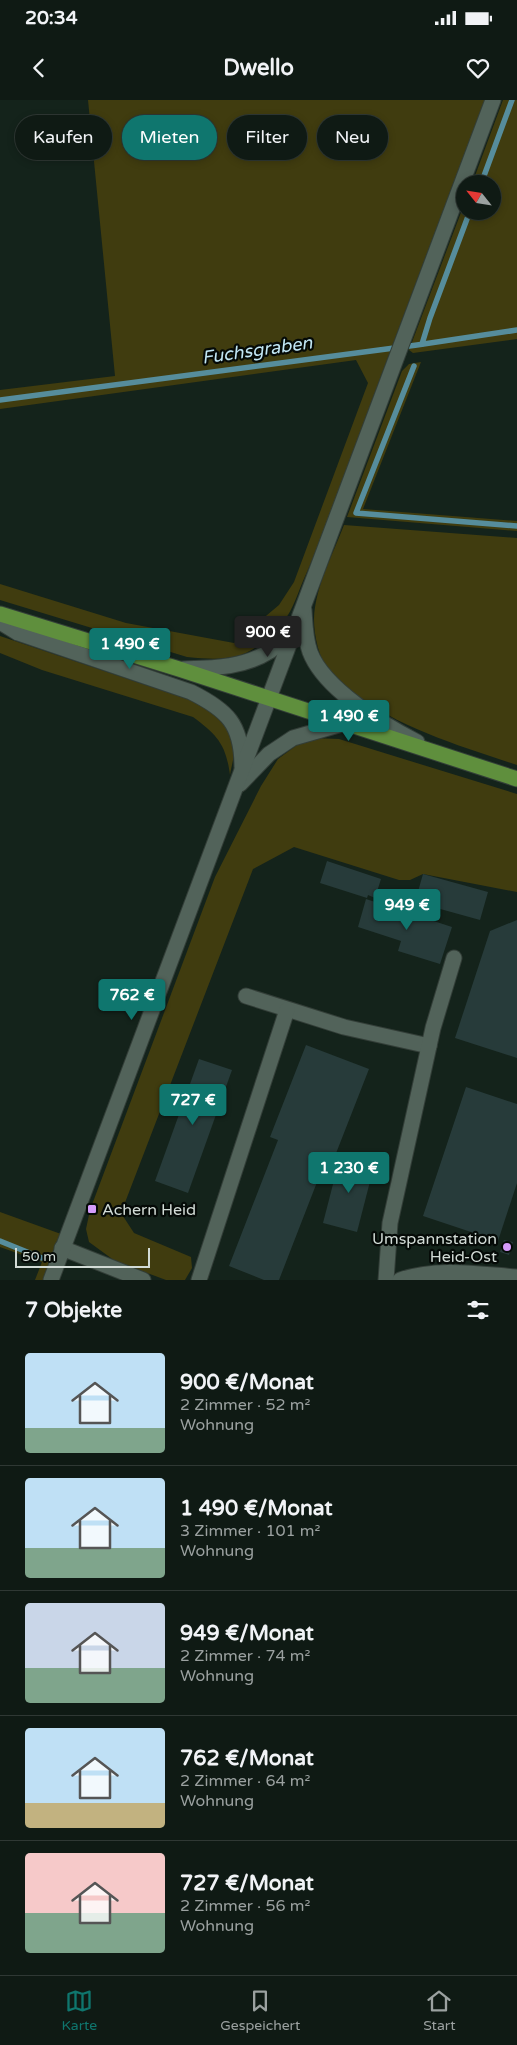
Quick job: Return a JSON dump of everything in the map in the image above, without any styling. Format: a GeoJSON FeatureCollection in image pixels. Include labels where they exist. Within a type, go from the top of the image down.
{"type":"FeatureCollection","features":[{"type":"Feature","properties":{"kind":"main road"},"geometry":{"type":"LineString","coordinates":[[0,614],[517,779]]}},
{"type":"Feature","properties":{"kind":"street"},"geometry":{"type":"LineString","coordinates":[[50,1280],[236,789],[493,100]]}},
{"type":"Feature","properties":{"kind":"street"},"geometry":{"type":"LineString","coordinates":[[304,604],[306,640],[311,654],[328,679],[380,723],[438,754]]}},
{"type":"Feature","properties":{"kind":"street"},"geometry":{"type":"LineString","coordinates":[[0,622],[18,633],[191,692],[212,703],[228,716],[234,728],[242,749],[242,773]]}},
{"type":"Feature","properties":{"kind":"street"},"geometry":{"type":"LineString","coordinates":[[179,670],[225,668],[243,664],[270,650],[296,626]]}},
{"type":"Feature","properties":{"kind":"street"},"geometry":{"type":"LineString","coordinates":[[236,789],[269,754],[293,738],[342,724]]}},
{"type":"Feature","properties":{"kind":"street"},"geometry":{"type":"LineString","coordinates":[[386,1280],[390,1223],[429,1046],[454,958]]}},
{"type":"Feature","properties":{"kind":"street"},"geometry":{"type":"LineString","coordinates":[[246,996],[344,1027],[429,1046]]}},
{"type":"Feature","properties":{"kind":"street"},"geometry":{"type":"LineString","coordinates":[[199,1280],[287,1010]]}},
{"type":"Feature","properties":{"kind":"street"},"geometry":{"type":"LineString","coordinates":[[62,1248],[144,1280]]}},
{"type":"Feature","properties":{"kind":"street"},"geometry":{"type":"LineString","coordinates":[[400,1280],[414,1275],[454,1272],[517,1277]]}},
{"type":"Feature","properties":{"kind":"shaded area"},"geometry":{"type":"Polygon","coordinates":[[[88,100],[485,100],[327,523],[293,606],[283,623],[267,639],[257,647],[237,656],[215,659],[187,657],[0,600],[0,584],[126,623],[234,643],[279,605],[294,582],[368,383],[356,360],[0,409],[0,390],[115,376],[94,160],[112,160],[112,115],[89,115],[88,100]]]}},
{"type":"Feature","properties":{"kind":"shaded area"},"geometry":{"type":"Polygon","coordinates":[[[503,100],[517,100],[517,339],[413,353],[409,350],[458,220],[501,220],[501,175],[475,175],[503,100]]]}},
{"type":"Feature","properties":{"kind":"shaded area"},"geometry":{"type":"Polygon","coordinates":[[[421,362],[363,509],[517,521],[517,531],[347,517],[402,371],[409,364],[421,362]]]}},
{"type":"Feature","properties":{"kind":"shaded area"},"geometry":{"type":"Polygon","coordinates":[[[344,525],[517,538],[517,765],[409,726],[369,704],[350,691],[330,673],[320,654],[316,640],[315,607],[321,583],[344,525]]]}},
{"type":"Feature","properties":{"kind":"shaded area"},"geometry":{"type":"Polygon","coordinates":[[[0,636],[199,703],[217,716],[230,734],[234,751],[230,775],[226,755],[219,741],[193,717],[42,670],[0,653],[0,636]]]}},
{"type":"Feature","properties":{"kind":"shaded area"},"geometry":{"type":"Polygon","coordinates":[[[311,738],[339,739],[517,794],[517,892],[423,874],[410,880],[399,880],[294,847],[253,869],[121,1213],[134,1233],[191,1257],[192,1268],[185,1280],[166,1280],[115,1261],[89,1242],[86,1229],[90,1210],[215,877],[261,786],[278,759],[301,742],[311,738]]]}},
{"type":"Feature","properties":{"kind":"shaded area"},"geometry":{"type":"Polygon","coordinates":[[[0,1212],[61,1234],[44,1280],[35,1280],[42,1262],[0,1247],[0,1212]]]}},
{"type":"Feature","properties":{"kind":"building"},"geometry":{"type":"Polygon","coordinates":[[[327,861],[381,879],[375,898],[368,895],[367,898],[320,883],[327,861]]]}},
{"type":"Feature","properties":{"kind":"building"},"geometry":{"type":"Polygon","coordinates":[[[423,874],[488,892],[480,920],[415,902],[423,874]]]}},
{"type":"Feature","properties":{"kind":"building"},"geometry":{"type":"Polygon","coordinates":[[[366,899],[452,927],[440,964],[398,951],[401,941],[358,927],[366,899]]]}},
{"type":"Feature","properties":{"kind":"building"},"geometry":{"type":"Polygon","coordinates":[[[517,920],[517,1058],[455,1038],[490,931],[517,920]]]}},
{"type":"Feature","properties":{"kind":"building"},"geometry":{"type":"Polygon","coordinates":[[[306,1045],[369,1069],[333,1161],[326,1159],[279,1280],[264,1280],[229,1266],[278,1140],[270,1137],[306,1045]]]}},
{"type":"Feature","properties":{"kind":"building"},"geometry":{"type":"Polygon","coordinates":[[[199,1059],[232,1070],[188,1193],[155,1181],[199,1059]]]}},
{"type":"Feature","properties":{"kind":"building"},"geometry":{"type":"Polygon","coordinates":[[[466,1087],[517,1104],[517,1183],[498,1241],[423,1216],[466,1087]]]}},
{"type":"Feature","properties":{"kind":"building"},"geometry":{"type":"Polygon","coordinates":[[[340,1157],[374,1166],[357,1232],[323,1223],[340,1157]]]}},
{"type":"Feature","properties":{"kind":"building","name":"Umspannstation Heid-Ost"},"geometry":{"type":"Polygon","coordinates":[[[504,1240],[513,1242],[509,1255],[500,1252],[504,1240]]]}},
{"type":"Feature","properties":{"kind":"waterway"},"geometry":{"type":"LineString","coordinates":[[484,175],[512,100]]}},
{"type":"Feature","properties":{"kind":"waterway"},"geometry":{"type":"LineString","coordinates":[[422,344],[467,220]]}},
{"type":"Feature","properties":{"kind":"waterway","name":"Fuchsgraben"},"geometry":{"type":"LineString","coordinates":[[0,400],[517,330]]}},
{"type":"Feature","properties":{"kind":"waterway"},"geometry":{"type":"LineString","coordinates":[[414,366],[356,513],[517,526]]}},
{"type":"Feature","properties":{"kind":"waterway"},"geometry":{"type":"LineString","coordinates":[[0,1241],[42,1258]]}},
{"type":"Feature","properties":{"kind":"place","name":"Achern Heid"},"geometry":{"type":"Point","coordinates":[92,1209]}},
{"type":"Feature","properties":{"kind":"place","name":"Umspannstation Heid-Ost"},"geometry":{"type":"Point","coordinates":[507,1247]}}]}
